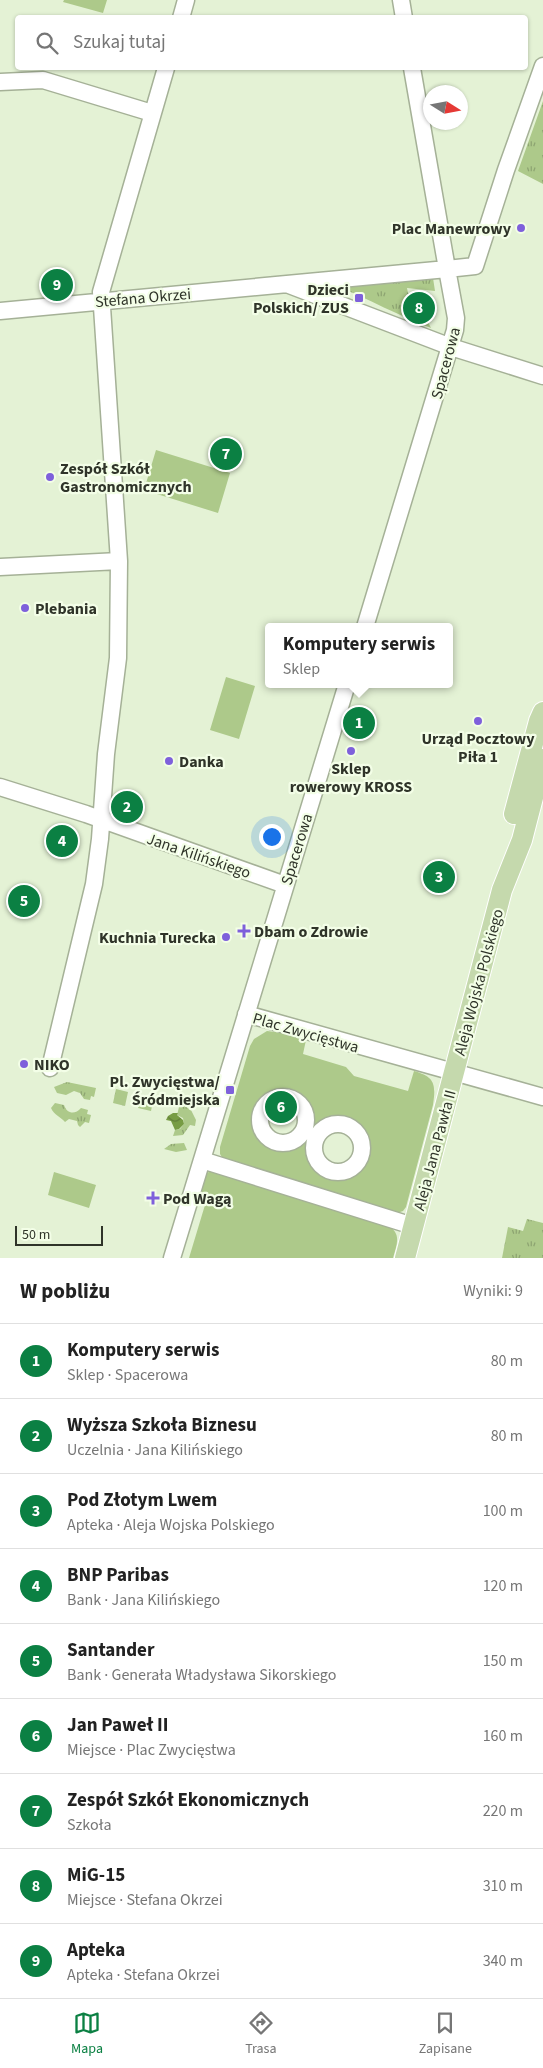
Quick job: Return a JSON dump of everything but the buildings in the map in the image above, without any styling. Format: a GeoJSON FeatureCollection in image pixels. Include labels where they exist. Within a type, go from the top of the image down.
{"type":"FeatureCollection","features":[{"type":"Feature","properties":{"kind":"main road","name":"Aleja Wojska Polskiego"},"geometry":{"type":"LineString","coordinates":[[502,890],[508,837],[536,731],[543,712]]}},
{"type":"Feature","properties":{"kind":"main road","name":"Aleja Wojska Polskiego"},"geometry":{"type":"LineString","coordinates":[[454,1073],[502,890],[522,840],[543,759]]}},
{"type":"Feature","properties":{"kind":"main road","name":"Aleja Jana Pawła II"},"geometry":{"type":"LineString","coordinates":[[414,1226],[454,1073]]}},
{"type":"Feature","properties":{"kind":"main road"},"geometry":{"type":"LineString","coordinates":[[405,1258],[414,1226]]}},
{"type":"Feature","properties":{"kind":"street"},"geometry":{"type":"LineString","coordinates":[[181,15],[186,0]]}},
{"type":"Feature","properties":{"kind":"street"},"geometry":{"type":"LineString","coordinates":[[401,0],[404,15]]}},
{"type":"Feature","properties":{"kind":"street"},"geometry":{"type":"LineString","coordinates":[[447,269],[475,266],[506,170],[543,66]]}},
{"type":"Feature","properties":{"kind":"street"},"geometry":{"type":"LineString","coordinates":[[50,1068],[91,904],[118,658],[119,561],[101,301],[104,279],[165,70]]}},
{"type":"Feature","properties":{"kind":"street","name":"Spacerowa"},"geometry":{"type":"LineString","coordinates":[[366,623],[456,330],[456,318],[412,70]]}},
{"type":"Feature","properties":{"kind":"street"},"geometry":{"type":"LineString","coordinates":[[0,82],[43,80],[152,113]]}},
{"type":"Feature","properties":{"kind":"street","name":"Stefana Okrzei"},"geometry":{"type":"LineString","coordinates":[[0,311],[447,269]]}},
{"type":"Feature","properties":{"kind":"street","name":"Stefana Okrzei"},"geometry":{"type":"LineString","coordinates":[[286,284],[451,347],[543,376]]}},
{"type":"Feature","properties":{"kind":"street"},"geometry":{"type":"LineString","coordinates":[[0,567],[119,561]]}},
{"type":"Feature","properties":{"kind":"street","name":"Spacerowa"},"geometry":{"type":"LineString","coordinates":[[246,1014],[346,688]]}},
{"type":"Feature","properties":{"kind":"street","name":"Jana Kilińskiego"},"geometry":{"type":"LineString","coordinates":[[0,787],[101,820],[285,885]]}},
{"type":"Feature","properties":{"kind":"street","name":"Plac Zwycięstwa"},"geometry":{"type":"LineString","coordinates":[[172,1258],[246,1014],[543,1097]]}},
{"type":"Feature","properties":{"kind":"street"},"geometry":{"type":"LineString","coordinates":[[202,1160],[414,1226]]}},
{"type":"Feature","properties":{"kind":"green space"},"geometry":{"type":"Polygon","coordinates":[[[64,0],[107,0],[103,13],[63,2],[64,0]]]}},
{"type":"Feature","properties":{"kind":"green space"},"geometry":{"type":"Polygon","coordinates":[[[543,101],[543,184],[518,171],[543,101]]]}},
{"type":"Feature","properties":{"kind":"green space"},"geometry":{"type":"Polygon","coordinates":[[[433,278],[435,291],[407,288],[408,293],[431,294],[428,301],[414,318],[422,322],[428,322],[431,328],[336,286],[433,278]]]}},
{"type":"Feature","properties":{"kind":"green space"},"geometry":{"type":"Polygon","coordinates":[[[156,450],[230,473],[218,513],[144,490],[156,450]]]}},
{"type":"Feature","properties":{"kind":"green space"},"geometry":{"type":"Polygon","coordinates":[[[226,677],[255,686],[239,739],[210,730],[226,677]]]}},
{"type":"Feature","properties":{"kind":"green space"},"geometry":{"type":"Polygon","coordinates":[[[267,1031],[284,1033],[306,1040],[303,1054],[346,1067],[354,1076],[408,1091],[414,1071],[421,1073],[433,1082],[433,1105],[406,1207],[403,1211],[397,1213],[223,1159],[220,1154],[220,1147],[250,1046],[254,1039],[267,1031]],[[283,1096],[271,1100],[264,1107],[261,1116],[261,1125],[265,1134],[271,1140],[280,1143],[291,1142],[297,1138],[304,1131],[307,1123],[303,1107],[294,1100],[283,1096]],[[339,1124],[321,1132],[316,1139],[314,1148],[319,1164],[325,1169],[335,1172],[346,1171],[354,1167],[362,1151],[361,1142],[357,1134],[350,1128],[339,1124]]]}},
{"type":"Feature","properties":{"kind":"green space"},"geometry":{"type":"Polygon","coordinates":[[[67,1082],[96,1088],[94,1097],[91,1096],[90,1100],[84,1099],[80,1093],[74,1091],[66,1095],[57,1093],[54,1087],[67,1082]]]}},
{"type":"Feature","properties":{"kind":"green space"},"geometry":{"type":"Polygon","coordinates":[[[116,1089],[128,1092],[125,1106],[113,1103],[116,1089]]]}},
{"type":"Feature","properties":{"kind":"green space"},"geometry":{"type":"Polygon","coordinates":[[[141,1095],[154,1097],[151,1111],[138,1108],[141,1095]]]}},
{"type":"Feature","properties":{"kind":"green space"},"geometry":{"type":"Polygon","coordinates":[[[55,1103],[64,1105],[69,1112],[76,1112],[81,1108],[88,1110],[87,1114],[91,1115],[89,1123],[85,1122],[80,1127],[77,1121],[69,1119],[65,1122],[51,1108],[55,1103]]]}},
{"type":"Feature","properties":{"kind":"green space"},"geometry":{"type":"Polygon","coordinates":[[[180,1103],[191,1110],[196,1120],[195,1126],[190,1125],[183,1135],[173,1136],[175,1130],[180,1129],[184,1124],[183,1118],[177,1115],[180,1103]]]}},
{"type":"Feature","properties":{"kind":"green space"},"geometry":{"type":"Polygon","coordinates":[[[184,1143],[187,1150],[176,1152],[164,1149],[171,1144],[184,1143]]]}},
{"type":"Feature","properties":{"kind":"green space"},"geometry":{"type":"Polygon","coordinates":[[[212,1171],[387,1225],[397,1235],[397,1244],[393,1258],[189,1258],[208,1195],[197,1197],[206,1173],[212,1171]]]}},
{"type":"Feature","properties":{"kind":"green space"},"geometry":{"type":"Polygon","coordinates":[[[54,1172],[96,1185],[89,1208],[48,1195],[54,1172]]]}},
{"type":"Feature","properties":{"kind":"green space"},"geometry":{"type":"Polygon","coordinates":[[[527,1219],[543,1223],[543,1258],[502,1258],[508,1227],[523,1231],[527,1219]]]}},
{"type":"Feature","properties":{"kind":"water"},"geometry":{"type":"Polygon","coordinates":[[[173,1113],[178,1113],[177,1115],[183,1120],[184,1124],[175,1130],[171,1121],[166,1120],[173,1113]]]}},
{"type":"Feature","properties":{"kind":"place","name":"Plac Manewrowy"},"geometry":{"type":"Point","coordinates":[521,228]}},
{"type":"Feature","properties":{"kind":"place","name":"Apteka"},"geometry":{"type":"Point","coordinates":[57,285]}},
{"type":"Feature","properties":{"kind":"place","name":"Dzieci Polskich/ ZUS"},"geometry":{"type":"Point","coordinates":[359,298]}},
{"type":"Feature","properties":{"kind":"place","name":"MiG-15"},"geometry":{"type":"Point","coordinates":[419,308]}},
{"type":"Feature","properties":{"kind":"place","name":"Zespół Szkół Ekonomicznych"},"geometry":{"type":"Point","coordinates":[226,454]}},
{"type":"Feature","properties":{"kind":"place","name":"Zespół Szkół Gastronomicznych"},"geometry":{"type":"Point","coordinates":[50,477]}},
{"type":"Feature","properties":{"kind":"place","name":"Plebania"},"geometry":{"type":"Point","coordinates":[25,608]}},
{"type":"Feature","properties":{"kind":"place","name":"Urząd Pocztowy Piła 1"},"geometry":{"type":"Point","coordinates":[478,721]}},
{"type":"Feature","properties":{"kind":"place","name":"Komputery serwis"},"geometry":{"type":"Point","coordinates":[359,723]}},
{"type":"Feature","properties":{"kind":"place","name":"Sklep rowerowy KROSS"},"geometry":{"type":"Point","coordinates":[351,751]}},
{"type":"Feature","properties":{"kind":"place","name":"Danka"},"geometry":{"type":"Point","coordinates":[169,761]}},
{"type":"Feature","properties":{"kind":"place","name":"Wyższa Szkoła Biznesu"},"geometry":{"type":"Point","coordinates":[127,807]}},
{"type":"Feature","properties":{"kind":"place","name":"BNP Paribas"},"geometry":{"type":"Point","coordinates":[62,841]}},
{"type":"Feature","properties":{"kind":"place","name":"Pod Złotym Lwem"},"geometry":{"type":"Point","coordinates":[439,877]}},
{"type":"Feature","properties":{"kind":"place","name":"Santander"},"geometry":{"type":"Point","coordinates":[24,901]}},
{"type":"Feature","properties":{"kind":"place","name":"Dbam o Zdrowie"},"geometry":{"type":"Point","coordinates":[244,931]}},
{"type":"Feature","properties":{"kind":"place","name":"Kuchnia Turecka"},"geometry":{"type":"Point","coordinates":[226,937]}},
{"type":"Feature","properties":{"kind":"place","name":"NIKO"},"geometry":{"type":"Point","coordinates":[24,1064]}},
{"type":"Feature","properties":{"kind":"place","name":"Pl. Zwycięstwa/ Śródmiejska"},"geometry":{"type":"Point","coordinates":[230,1090]}},
{"type":"Feature","properties":{"kind":"place","name":"Jan Paweł II"},"geometry":{"type":"Point","coordinates":[281,1107]}},
{"type":"Feature","properties":{"kind":"place","name":"Pod Wagą"},"geometry":{"type":"Point","coordinates":[153,1198]}}]}
